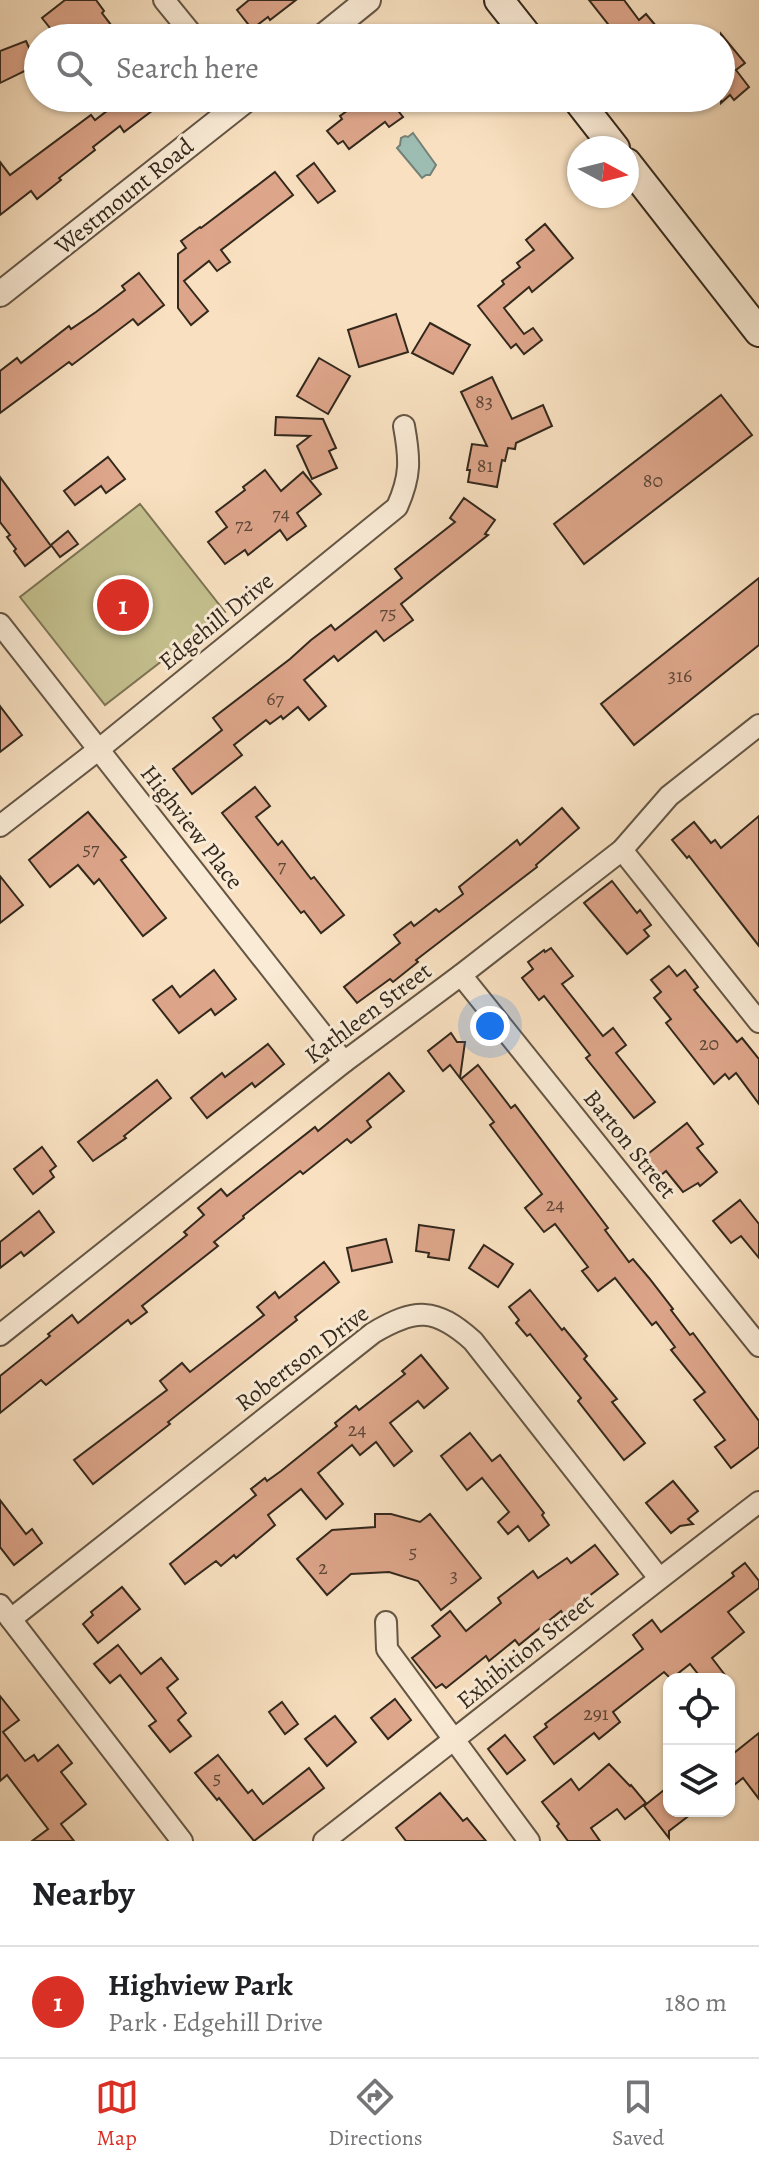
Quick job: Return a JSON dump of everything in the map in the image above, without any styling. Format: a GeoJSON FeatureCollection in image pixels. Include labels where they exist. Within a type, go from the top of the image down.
{"type":"FeatureCollection","features":[{"type":"Feature","properties":{"kind":"main road"},"geometry":{"type":"LineString","coordinates":[[499,0],[518,24]]}},
{"type":"Feature","properties":{"kind":"main road"},"geometry":{"type":"LineString","coordinates":[[587,112],[606,136]]}},
{"type":"Feature","properties":{"kind":"main road"},"geometry":{"type":"LineString","coordinates":[[639,178],[759,332]]}},
{"type":"Feature","properties":{"kind":"street"},"geometry":{"type":"LineString","coordinates":[[164,0],[184,24]]}},
{"type":"Feature","properties":{"kind":"street"},"geometry":{"type":"LineString","coordinates":[[338,24],[368,0]]}},
{"type":"Feature","properties":{"kind":"street","name":"Westmount Road"},"geometry":{"type":"LineString","coordinates":[[0,294],[229,112]]}},
{"type":"Feature","properties":{"kind":"street","name":"Edgehill Drive"},"geometry":{"type":"LineString","coordinates":[[0,826],[397,507],[406,486],[410,456],[404,426]]}},
{"type":"Feature","properties":{"kind":"street","name":"Highview Place"},"geometry":{"type":"LineString","coordinates":[[0,624],[344,1062]]}},
{"type":"Feature","properties":{"kind":"street","name":"Kathleen Street"},"geometry":{"type":"LineString","coordinates":[[0,1335],[344,1062],[622,850],[669,796],[759,725]]}},
{"type":"Feature","properties":{"kind":"street"},"geometry":{"type":"LineString","coordinates":[[622,850],[759,1022]]}},
{"type":"Feature","properties":{"kind":"street","name":"Barton Street"},"geometry":{"type":"LineString","coordinates":[[461,975],[759,1346]]}},
{"type":"Feature","properties":{"kind":"street","name":"Robertson Drive"},"geometry":{"type":"LineString","coordinates":[[5,1612],[373,1333],[398,1318],[418,1315],[436,1316],[456,1326],[473,1341],[659,1578]]}},
{"type":"Feature","properties":{"kind":"street","name":"Exhibition Street"},"geometry":{"type":"LineString","coordinates":[[324,1841],[759,1502]]}},
{"type":"Feature","properties":{"kind":"street"},"geometry":{"type":"LineString","coordinates":[[5,1612],[182,1841]]}},
{"type":"Feature","properties":{"kind":"street"},"geometry":{"type":"LineString","coordinates":[[386,1622],[387,1649],[529,1841]]}},
{"type":"Feature","properties":{"kind":"shaded area"},"geometry":{"type":"Polygon","coordinates":[[[140,504],[225,612],[105,705],[20,597],[140,504]]]}},
{"type":"Feature","properties":{"kind":"water"},"geometry":{"type":"Polygon","coordinates":[[[413,133],[436,165],[430,175],[422,178],[397,148],[401,138],[413,133]]]}},
{"type":"Feature","properties":{"kind":"building"},"geometry":{"type":"Polygon","coordinates":[[[65,0],[96,0],[110,24],[47,24],[42,18],[65,0]]]}},
{"type":"Feature","properties":{"kind":"building"},"geometry":{"type":"Polygon","coordinates":[[[249,0],[296,0],[270,20],[268,17],[259,24],[248,24],[237,10],[249,0]]]}},
{"type":"Feature","properties":{"kind":"building"},"geometry":{"type":"Polygon","coordinates":[[[589,0],[624,0],[639,20],[646,14],[654,24],[608,24],[589,0]]]}},
{"type":"Feature","properties":{"kind":"building"},"geometry":{"type":"Polygon","coordinates":[[[24,42],[24,71],[0,83],[0,51],[24,42]]]}},
{"type":"Feature","properties":{"kind":"building"},"geometry":{"type":"Polygon","coordinates":[[[735,51],[745,63],[736,70],[749,87],[735,99],[735,51]]]}},
{"type":"Feature","properties":{"kind":"building"},"geometry":{"type":"Polygon","coordinates":[[[106,112],[150,112],[124,132],[120,126],[37,199],[31,191],[0,215],[0,162],[10,175],[91,115],[95,120],[106,112]]]}},
{"type":"Feature","properties":{"kind":"building"},"geometry":{"type":"Polygon","coordinates":[[[345,112],[399,112],[403,117],[389,127],[385,122],[349,149],[343,141],[338,144],[327,131],[342,119],[340,116],[345,112]]]}},
{"type":"Feature","properties":{"kind":"building"},"geometry":{"type":"Polygon","coordinates":[[[314,163],[335,191],[318,203],[297,176],[314,163]]]}},
{"type":"Feature","properties":{"kind":"building"},"geometry":{"type":"Polygon","coordinates":[[[275,172],[293,195],[221,250],[230,262],[217,271],[209,261],[184,281],[208,311],[191,325],[178,308],[178,254],[186,248],[181,241],[275,172]]]}},
{"type":"Feature","properties":{"kind":"building"},"geometry":{"type":"Polygon","coordinates":[[[545,224],[573,258],[532,292],[529,287],[504,308],[524,334],[533,328],[542,340],[524,354],[516,344],[511,348],[478,306],[520,267],[517,263],[534,250],[526,240],[545,224]]]}},
{"type":"Feature","properties":{"kind":"building"},"geometry":{"type":"Polygon","coordinates":[[[139,273],[164,305],[138,325],[133,319],[0,413],[0,371],[17,358],[21,363],[69,326],[71,329],[96,312],[125,290],[122,286],[139,273]]]}},
{"type":"Feature","properties":{"kind":"building"},"geometry":{"type":"Polygon","coordinates":[[[396,314],[408,352],[359,367],[348,330],[396,314]]]}},
{"type":"Feature","properties":{"kind":"building"},"geometry":{"type":"Polygon","coordinates":[[[430,323],[470,345],[453,374],[412,353],[430,323]]]}},
{"type":"Feature","properties":{"kind":"building"},"geometry":{"type":"Polygon","coordinates":[[[319,358],[350,376],[328,414],[297,396],[319,358]]]}},
{"type":"Feature","properties":{"kind":"building"},"geometry":{"type":"Polygon","coordinates":[[[492,377],[512,419],[543,405],[552,426],[516,443],[515,449],[508,448],[505,461],[502,460],[497,487],[468,482],[472,444],[487,446],[461,392],[492,377]]]}},
{"type":"Feature","properties":{"kind":"building"},"geometry":{"type":"Polygon","coordinates":[[[721,395],[752,435],[584,564],[554,524],[721,395]]]}},
{"type":"Feature","properties":{"kind":"building"},"geometry":{"type":"Polygon","coordinates":[[[276,417],[323,419],[336,448],[329,451],[337,468],[312,479],[297,446],[310,436],[275,435],[276,417]]]}},
{"type":"Feature","properties":{"kind":"building"},"geometry":{"type":"Polygon","coordinates":[[[108,457],[125,479],[106,493],[101,486],[75,505],[64,491],[108,457]]]}},
{"type":"Feature","properties":{"kind":"building"},"geometry":{"type":"Polygon","coordinates":[[[265,470],[281,491],[303,472],[321,494],[297,513],[306,526],[287,540],[280,530],[248,555],[245,550],[225,564],[208,542],[227,527],[216,512],[265,470]]]}},
{"type":"Feature","properties":{"kind":"building"},"geometry":{"type":"Polygon","coordinates":[[[0,477],[51,546],[25,566],[0,522],[0,477]]]}},
{"type":"Feature","properties":{"kind":"building"},"geometry":{"type":"Polygon","coordinates":[[[464,498],[495,520],[485,534],[488,535],[401,604],[413,620],[384,641],[376,631],[338,661],[334,656],[304,680],[326,706],[309,720],[298,707],[283,719],[281,716],[270,724],[266,720],[234,745],[242,755],[192,794],[173,769],[222,730],[213,718],[331,625],[335,630],[402,578],[395,569],[455,522],[450,518],[464,498]]]}},
{"type":"Feature","properties":{"kind":"building"},"geometry":{"type":"Polygon","coordinates":[[[68,531],[78,544],[60,557],[51,545],[68,531]]]}},
{"type":"Feature","properties":{"kind":"building"},"geometry":{"type":"Polygon","coordinates":[[[759,578],[759,645],[634,745],[601,704],[759,578]]]}},
{"type":"Feature","properties":{"kind":"building"},"geometry":{"type":"Polygon","coordinates":[[[0,706],[22,735],[0,752],[0,706]]]}},
{"type":"Feature","properties":{"kind":"building"},"geometry":{"type":"Polygon","coordinates":[[[255,787],[270,806],[256,817],[278,845],[282,841],[344,915],[321,933],[304,911],[301,913],[222,813],[255,787]]]}},
{"type":"Feature","properties":{"kind":"building"},"geometry":{"type":"Polygon","coordinates":[[[562,808],[579,828],[537,867],[416,960],[418,962],[393,982],[390,979],[357,1003],[344,987],[400,943],[394,935],[411,922],[414,926],[436,909],[439,912],[463,894],[459,887],[517,840],[520,845],[562,808]]]}},
{"type":"Feature","properties":{"kind":"building"},"geometry":{"type":"Polygon","coordinates":[[[88,812],[126,857],[121,860],[166,918],[143,936],[99,879],[94,884],[78,865],[50,887],[29,860],[88,812]]]}},
{"type":"Feature","properties":{"kind":"building"},"geometry":{"type":"Polygon","coordinates":[[[759,816],[759,946],[689,856],[687,858],[672,840],[694,822],[711,843],[715,840],[721,848],[759,816]]]}},
{"type":"Feature","properties":{"kind":"building"},"geometry":{"type":"Polygon","coordinates":[[[0,876],[23,905],[0,923],[0,876]]]}},
{"type":"Feature","properties":{"kind":"building"},"geometry":{"type":"Polygon","coordinates":[[[612,881],[637,913],[640,910],[651,925],[644,930],[649,936],[627,954],[584,903],[612,881]]]}},
{"type":"Feature","properties":{"kind":"building"},"geometry":{"type":"Polygon","coordinates":[[[551,948],[573,976],[562,984],[603,1036],[613,1028],[626,1045],[616,1053],[655,1102],[634,1118],[586,1058],[590,1055],[544,996],[539,1000],[522,978],[533,969],[528,962],[551,948]]]}},
{"type":"Feature","properties":{"kind":"building"},"geometry":{"type":"Polygon","coordinates":[[[669,966],[677,976],[685,970],[698,987],[694,990],[737,1042],[742,1038],[759,1059],[759,1104],[736,1073],[729,1079],[725,1074],[714,1084],[666,1023],[671,1019],[654,998],[661,992],[651,980],[669,966]]]}},
{"type":"Feature","properties":{"kind":"building"},"geometry":{"type":"Polygon","coordinates":[[[214,970],[236,999],[215,1015],[211,1009],[179,1033],[153,1000],[172,986],[180,997],[214,970]]]}},
{"type":"Feature","properties":{"kind":"building"},"geometry":{"type":"Polygon","coordinates":[[[451,1033],[457,1042],[465,1042],[460,1078],[450,1065],[443,1071],[428,1051],[451,1033]]]}},
{"type":"Feature","properties":{"kind":"building"},"geometry":{"type":"Polygon","coordinates":[[[268,1044],[284,1064],[255,1087],[252,1083],[207,1118],[191,1098],[222,1073],[225,1077],[268,1044]]]}},
{"type":"Feature","properties":{"kind":"building"},"geometry":{"type":"Polygon","coordinates":[[[478,1065],[511,1108],[515,1105],[608,1228],[605,1230],[629,1262],[633,1259],[649,1278],[759,1421],[759,1447],[731,1468],[715,1447],[725,1440],[694,1400],[705,1392],[671,1350],[675,1347],[656,1322],[652,1325],[615,1278],[598,1291],[582,1271],[588,1267],[555,1224],[544,1232],[525,1208],[542,1194],[490,1125],[494,1122],[461,1079],[478,1065]]]}},
{"type":"Feature","properties":{"kind":"building"},"geometry":{"type":"Polygon","coordinates":[[[389,1073],[404,1091],[367,1121],[371,1127],[351,1143],[347,1139],[303,1174],[300,1171],[243,1216],[214,1242],[218,1246],[142,1306],[147,1312],[131,1324],[128,1320],[46,1385],[41,1380],[0,1413],[0,1376],[50,1336],[48,1334],[72,1315],[78,1323],[187,1235],[184,1232],[204,1215],[198,1208],[221,1189],[227,1196],[315,1127],[318,1131],[389,1073]]]}},
{"type":"Feature","properties":{"kind":"building"},"geometry":{"type":"Polygon","coordinates":[[[157,1080],[171,1098],[124,1136],[126,1138],[93,1161],[78,1142],[157,1080]]]}},
{"type":"Feature","properties":{"kind":"building"},"geometry":{"type":"Polygon","coordinates":[[[687,1123],[703,1144],[697,1148],[717,1172],[700,1186],[698,1183],[683,1192],[666,1171],[653,1177],[643,1165],[648,1161],[644,1157],[687,1123]]]}},
{"type":"Feature","properties":{"kind":"building"},"geometry":{"type":"Polygon","coordinates":[[[42,1147],[56,1166],[50,1171],[54,1177],[33,1194],[14,1169],[42,1147]]]}},
{"type":"Feature","properties":{"kind":"building"},"geometry":{"type":"Polygon","coordinates":[[[740,1200],[759,1224],[759,1258],[741,1236],[731,1243],[713,1221],[740,1200]]]}},
{"type":"Feature","properties":{"kind":"building"},"geometry":{"type":"Polygon","coordinates":[[[39,1211],[54,1232],[24,1256],[21,1252],[0,1268],[0,1242],[39,1211]]]}},
{"type":"Feature","properties":{"kind":"building"},"geometry":{"type":"Polygon","coordinates":[[[419,1225],[454,1230],[449,1260],[428,1257],[429,1253],[416,1251],[419,1225]]]}},
{"type":"Feature","properties":{"kind":"building"},"geometry":{"type":"Polygon","coordinates":[[[386,1239],[392,1262],[352,1271],[347,1248],[386,1239]]]}},
{"type":"Feature","properties":{"kind":"building"},"geometry":{"type":"Polygon","coordinates":[[[484,1245],[513,1264],[498,1287],[469,1268],[484,1245]]]}},
{"type":"Feature","properties":{"kind":"building"},"geometry":{"type":"Polygon","coordinates":[[[324,1262],[339,1282],[295,1317],[297,1320],[93,1484],[74,1460],[167,1390],[160,1381],[182,1363],[190,1372],[264,1315],[257,1307],[275,1292],[279,1298],[324,1262]]]}},
{"type":"Feature","properties":{"kind":"building"},"geometry":{"type":"Polygon","coordinates":[[[530,1290],[587,1356],[584,1359],[617,1399],[612,1402],[645,1443],[624,1460],[578,1401],[581,1398],[530,1334],[527,1336],[516,1323],[519,1320],[509,1307],[530,1290]]]}},
{"type":"Feature","properties":{"kind":"building"},"geometry":{"type":"Polygon","coordinates":[[[421,1355],[448,1388],[424,1408],[418,1401],[390,1423],[412,1451],[394,1466],[376,1442],[360,1455],[352,1445],[318,1473],[343,1504],[326,1519],[301,1489],[268,1515],[275,1525],[236,1558],[234,1555],[221,1566],[216,1561],[185,1584],[170,1564],[256,1495],[251,1489],[281,1471],[337,1426],[335,1423],[356,1406],[359,1410],[405,1374],[402,1371],[421,1355]]]}},
{"type":"Feature","properties":{"kind":"building"},"geometry":{"type":"Polygon","coordinates":[[[470,1433],[492,1461],[500,1455],[544,1513],[542,1515],[549,1525],[529,1541],[518,1526],[508,1534],[498,1522],[509,1512],[482,1478],[467,1490],[441,1456],[470,1433]]]}},
{"type":"Feature","properties":{"kind":"building"},"geometry":{"type":"Polygon","coordinates":[[[673,1481],[698,1511],[688,1519],[693,1524],[680,1526],[671,1533],[646,1503],[673,1481]]]}},
{"type":"Feature","properties":{"kind":"building"},"geometry":{"type":"Polygon","coordinates":[[[0,1500],[26,1534],[32,1529],[42,1543],[14,1565],[0,1547],[0,1500]]]}},
{"type":"Feature","properties":{"kind":"building"},"geometry":{"type":"Polygon","coordinates":[[[375,1514],[391,1514],[420,1522],[430,1514],[481,1578],[441,1610],[418,1581],[389,1572],[351,1574],[327,1595],[297,1559],[332,1530],[375,1527],[375,1514]]]}},
{"type":"Feature","properties":{"kind":"building"},"geometry":{"type":"Polygon","coordinates":[[[595,1545],[618,1574],[564,1615],[561,1611],[519,1645],[515,1640],[489,1661],[486,1656],[446,1688],[442,1684],[436,1688],[412,1658],[440,1636],[432,1626],[450,1611],[466,1631],[501,1603],[498,1598],[533,1571],[538,1578],[567,1558],[571,1563],[595,1545]]]}},
{"type":"Feature","properties":{"kind":"building"},"geometry":{"type":"Polygon","coordinates":[[[745,1563],[759,1581],[759,1588],[728,1612],[744,1632],[712,1658],[723,1673],[697,1673],[690,1664],[679,1673],[664,1672],[613,1712],[620,1722],[599,1739],[594,1733],[554,1764],[534,1737],[547,1727],[545,1724],[643,1649],[633,1635],[652,1620],[661,1632],[734,1576],[732,1573],[745,1563]]]}},
{"type":"Feature","properties":{"kind":"building"},"geometry":{"type":"Polygon","coordinates":[[[122,1587],[140,1609],[98,1643],[83,1624],[93,1615],[91,1612],[122,1587]]]}},
{"type":"Feature","properties":{"kind":"building"},"geometry":{"type":"Polygon","coordinates":[[[118,1645],[141,1674],[161,1658],[178,1679],[167,1688],[186,1713],[178,1720],[191,1736],[170,1752],[149,1726],[156,1721],[120,1675],[110,1683],[94,1664],[118,1645]]]}},
{"type":"Feature","properties":{"kind":"building"},"geometry":{"type":"Polygon","coordinates":[[[0,1696],[19,1720],[3,1732],[25,1761],[34,1755],[38,1761],[58,1745],[72,1763],[61,1772],[86,1804],[61,1824],[74,1841],[32,1841],[48,1829],[7,1775],[0,1781],[0,1696]]]}},
{"type":"Feature","properties":{"kind":"building"},"geometry":{"type":"Polygon","coordinates":[[[395,1699],[411,1720],[388,1739],[371,1718],[395,1699]]]}},
{"type":"Feature","properties":{"kind":"building"},"geometry":{"type":"Polygon","coordinates":[[[282,1702],[298,1724],[285,1734],[269,1712],[282,1702]]]}},
{"type":"Feature","properties":{"kind":"building"},"geometry":{"type":"Polygon","coordinates":[[[335,1716],[356,1742],[327,1766],[305,1739],[335,1716]]]}},
{"type":"Feature","properties":{"kind":"building"},"geometry":{"type":"Polygon","coordinates":[[[759,1733],[759,1799],[743,1778],[735,1784],[735,1752],[759,1733]]]}},
{"type":"Feature","properties":{"kind":"building"},"geometry":{"type":"Polygon","coordinates":[[[505,1735],[525,1760],[507,1774],[488,1749],[505,1735]]]}},
{"type":"Feature","properties":{"kind":"building"},"geometry":{"type":"Polygon","coordinates":[[[218,1755],[248,1793],[252,1790],[263,1804],[309,1768],[324,1788],[254,1841],[195,1773],[218,1755]]]}},
{"type":"Feature","properties":{"kind":"building"},"geometry":{"type":"Polygon","coordinates":[[[609,1764],[646,1803],[625,1819],[617,1809],[591,1828],[600,1841],[568,1841],[542,1802],[571,1779],[579,1790],[609,1764]]]}},
{"type":"Feature","properties":{"kind":"building"},"geometry":{"type":"Polygon","coordinates":[[[663,1791],[663,1817],[687,1817],[669,1831],[669,1838],[644,1806],[663,1791]]]}},
{"type":"Feature","properties":{"kind":"building"},"geometry":{"type":"Polygon","coordinates":[[[440,1793],[463,1821],[467,1818],[486,1841],[406,1841],[396,1828],[440,1793]]]}},
{"type":"Feature","properties":{"kind":"place","name":"Highview Park"},"geometry":{"type":"Point","coordinates":[123,605]}}]}
